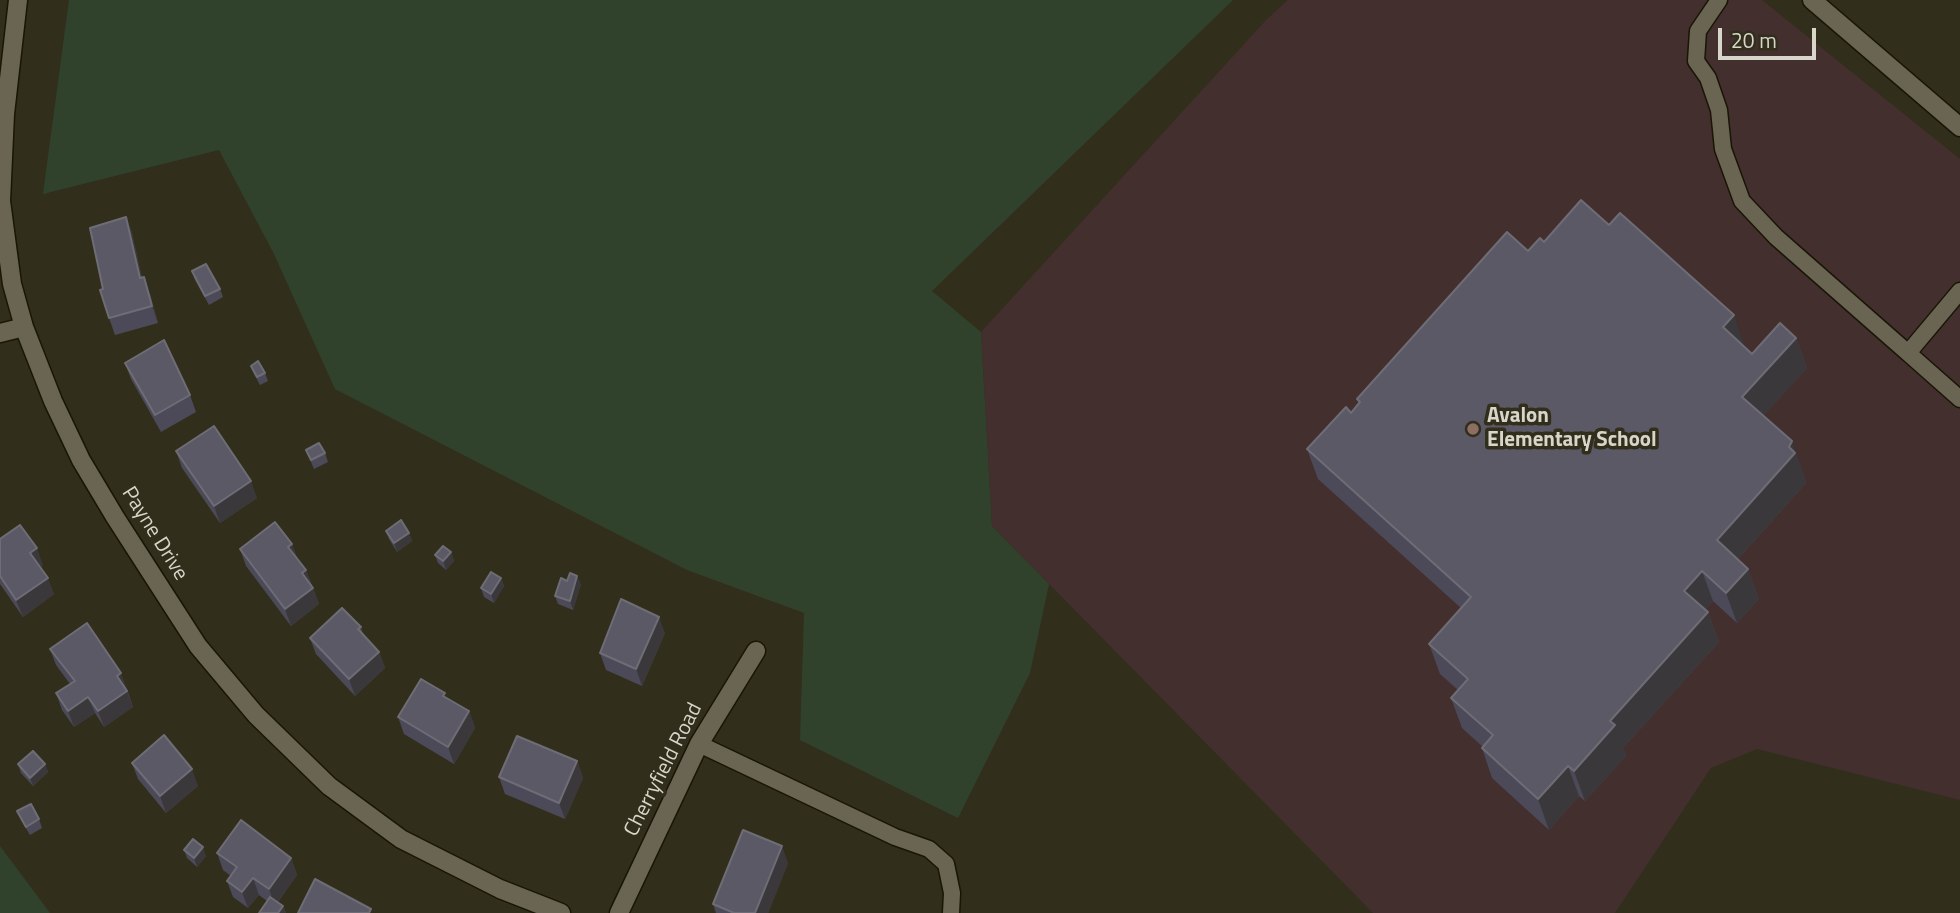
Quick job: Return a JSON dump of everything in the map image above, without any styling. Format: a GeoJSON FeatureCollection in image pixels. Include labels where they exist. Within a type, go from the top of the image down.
{"type":"FeatureCollection","features":[{"type":"Feature","properties":{"kind":"street","name":"Payne Drive"},"geometry":{"type":"LineString","coordinates":[[18,0],[5,114],[1,201],[12,284],[24,327],[81,460],[198,646],[256,715],[330,786],[401,839],[499,889],[561,913]]}},
{"type":"Feature","properties":{"kind":"street"},"geometry":{"type":"LineString","coordinates":[[1812,0],[1960,127]]}},
{"type":"Feature","properties":{"kind":"street"},"geometry":{"type":"LineString","coordinates":[[0,333],[24,327]]}},
{"type":"Feature","properties":{"kind":"street","name":"Cherryfield Road"},"geometry":{"type":"LineString","coordinates":[[619,913],[699,744],[755,651]]}},
{"type":"Feature","properties":{"kind":"lane"},"geometry":{"type":"LineString","coordinates":[[1718,0],[1698,31],[1696,61],[1708,78],[1719,110],[1723,149],[1742,201],[1776,237],[1960,399]]}},
{"type":"Feature","properties":{"kind":"lane"},"geometry":{"type":"LineString","coordinates":[[1908,353],[1960,291]]}},
{"type":"Feature","properties":{"kind":"lane"},"geometry":{"type":"LineString","coordinates":[[699,744],[895,837],[929,849],[946,864],[952,893],[951,913]]}},
{"type":"Feature","properties":{"kind":"shaded area","name":"Avalon Elementary School"},"geometry":{"type":"Polygon","coordinates":[[[1288,0],[1762,0],[1960,159],[1960,800],[1757,749],[1711,768],[1615,913],[1373,913],[992,526],[981,332],[1267,19],[1288,0]]]}},
{"type":"Feature","properties":{"kind":"green space"},"geometry":{"type":"Polygon","coordinates":[[[69,0],[1233,0],[932,291],[981,332],[992,526],[1049,584],[1030,673],[958,818],[800,740],[804,613],[687,570],[335,389],[274,254],[219,150],[43,194],[69,0]]]}},
{"type":"Feature","properties":{"kind":"green space"},"geometry":{"type":"Polygon","coordinates":[[[0,846],[50,913],[0,913],[0,846]]]}},
{"type":"Feature","properties":{"kind":"building"},"geometry":{"type":"Polygon","coordinates":[[[1581,200],[1609,225],[1620,213],[1734,315],[1723,327],[1752,354],[1780,323],[1796,338],[1742,397],[1792,441],[1789,447],[1795,453],[1717,540],[1748,569],[1726,593],[1702,571],[1684,591],[1708,612],[1610,721],[1615,725],[1574,771],[1568,766],[1538,799],[1482,748],[1493,735],[1451,698],[1468,679],[1429,644],[1471,597],[1307,449],[1346,407],[1351,413],[1360,402],[1357,399],[1507,232],[1528,251],[1540,238],[1544,242],[1581,200]]]}},
{"type":"Feature","properties":{"kind":"building"},"geometry":{"type":"Polygon","coordinates":[[[126,217],[140,278],[144,277],[152,306],[109,318],[100,290],[103,289],[90,228],[126,217]]]}},
{"type":"Feature","properties":{"kind":"building"},"geometry":{"type":"Polygon","coordinates":[[[206,264],[220,289],[205,296],[192,271],[206,264]]]}},
{"type":"Feature","properties":{"kind":"building"},"geometry":{"type":"Polygon","coordinates":[[[164,340],[190,395],[155,415],[125,363],[164,340]]]}},
{"type":"Feature","properties":{"kind":"building"},"geometry":{"type":"Polygon","coordinates":[[[258,361],[265,373],[257,377],[251,366],[258,361]]]}},
{"type":"Feature","properties":{"kind":"building"},"geometry":{"type":"Polygon","coordinates":[[[214,426],[251,481],[214,506],[176,451],[214,426]]]}},
{"type":"Feature","properties":{"kind":"building"},"geometry":{"type":"Polygon","coordinates":[[[319,443],[325,453],[311,460],[306,450],[319,443]]]}},
{"type":"Feature","properties":{"kind":"building"},"geometry":{"type":"Polygon","coordinates":[[[401,520],[409,533],[394,543],[386,531],[401,520]]]}},
{"type":"Feature","properties":{"kind":"building"},"geometry":{"type":"Polygon","coordinates":[[[275,522],[292,544],[288,547],[306,570],[302,573],[313,588],[285,609],[240,549],[275,522]]]}},
{"type":"Feature","properties":{"kind":"building"},"geometry":{"type":"Polygon","coordinates":[[[20,525],[37,548],[30,553],[48,578],[16,600],[0,576],[0,539],[20,525]]]}},
{"type":"Feature","properties":{"kind":"building"},"geometry":{"type":"Polygon","coordinates":[[[443,546],[451,552],[443,561],[435,555],[443,546]]]}},
{"type":"Feature","properties":{"kind":"building"},"geometry":{"type":"Polygon","coordinates":[[[491,572],[501,578],[491,594],[481,588],[491,572]]]}},
{"type":"Feature","properties":{"kind":"building"},"geometry":{"type":"Polygon","coordinates":[[[570,573],[577,576],[570,601],[555,596],[561,578],[567,581],[570,573]]]}},
{"type":"Feature","properties":{"kind":"building"},"geometry":{"type":"Polygon","coordinates":[[[621,599],[659,617],[636,669],[600,653],[621,599]]]}},
{"type":"Feature","properties":{"kind":"building"},"geometry":{"type":"Polygon","coordinates":[[[342,608],[361,627],[358,629],[379,652],[349,679],[310,638],[342,608]]]}},
{"type":"Feature","properties":{"kind":"building"},"geometry":{"type":"Polygon","coordinates":[[[87,623],[121,673],[117,676],[127,691],[98,711],[88,697],[68,711],[56,693],[75,681],[50,649],[87,623]]]}},
{"type":"Feature","properties":{"kind":"building"},"geometry":{"type":"Polygon","coordinates":[[[421,679],[469,711],[448,747],[398,717],[421,679]]]}},
{"type":"Feature","properties":{"kind":"building"},"geometry":{"type":"Polygon","coordinates":[[[164,735],[192,769],[160,796],[132,763],[164,735]]]}},
{"type":"Feature","properties":{"kind":"building"},"geometry":{"type":"Polygon","coordinates":[[[517,736],[577,761],[559,803],[499,777],[517,736]]]}},
{"type":"Feature","properties":{"kind":"building"},"geometry":{"type":"Polygon","coordinates":[[[33,751],[45,764],[30,778],[18,764],[33,751]]]}},
{"type":"Feature","properties":{"kind":"building"},"geometry":{"type":"Polygon","coordinates":[[[31,804],[39,819],[26,827],[17,811],[31,804]]]}},
{"type":"Feature","properties":{"kind":"building"},"geometry":{"type":"Polygon","coordinates":[[[241,820],[291,858],[269,889],[253,878],[242,892],[227,881],[237,867],[217,853],[241,820]]]}},
{"type":"Feature","properties":{"kind":"building"},"geometry":{"type":"Polygon","coordinates":[[[743,830],[782,846],[755,913],[734,913],[713,904],[743,830]]]}},
{"type":"Feature","properties":{"kind":"building"},"geometry":{"type":"Polygon","coordinates":[[[193,839],[203,847],[194,858],[184,850],[193,839]]]}},
{"type":"Feature","properties":{"kind":"building"},"geometry":{"type":"Polygon","coordinates":[[[315,879],[371,909],[369,913],[298,913],[315,879]]]}},
{"type":"Feature","properties":{"kind":"building"},"geometry":{"type":"Polygon","coordinates":[[[270,897],[283,906],[278,913],[259,913],[270,897]]]}},
{"type":"Feature","properties":{"kind":"place","name":"Avalon Elementary School"},"geometry":{"type":"Point","coordinates":[1473,429]}}]}
